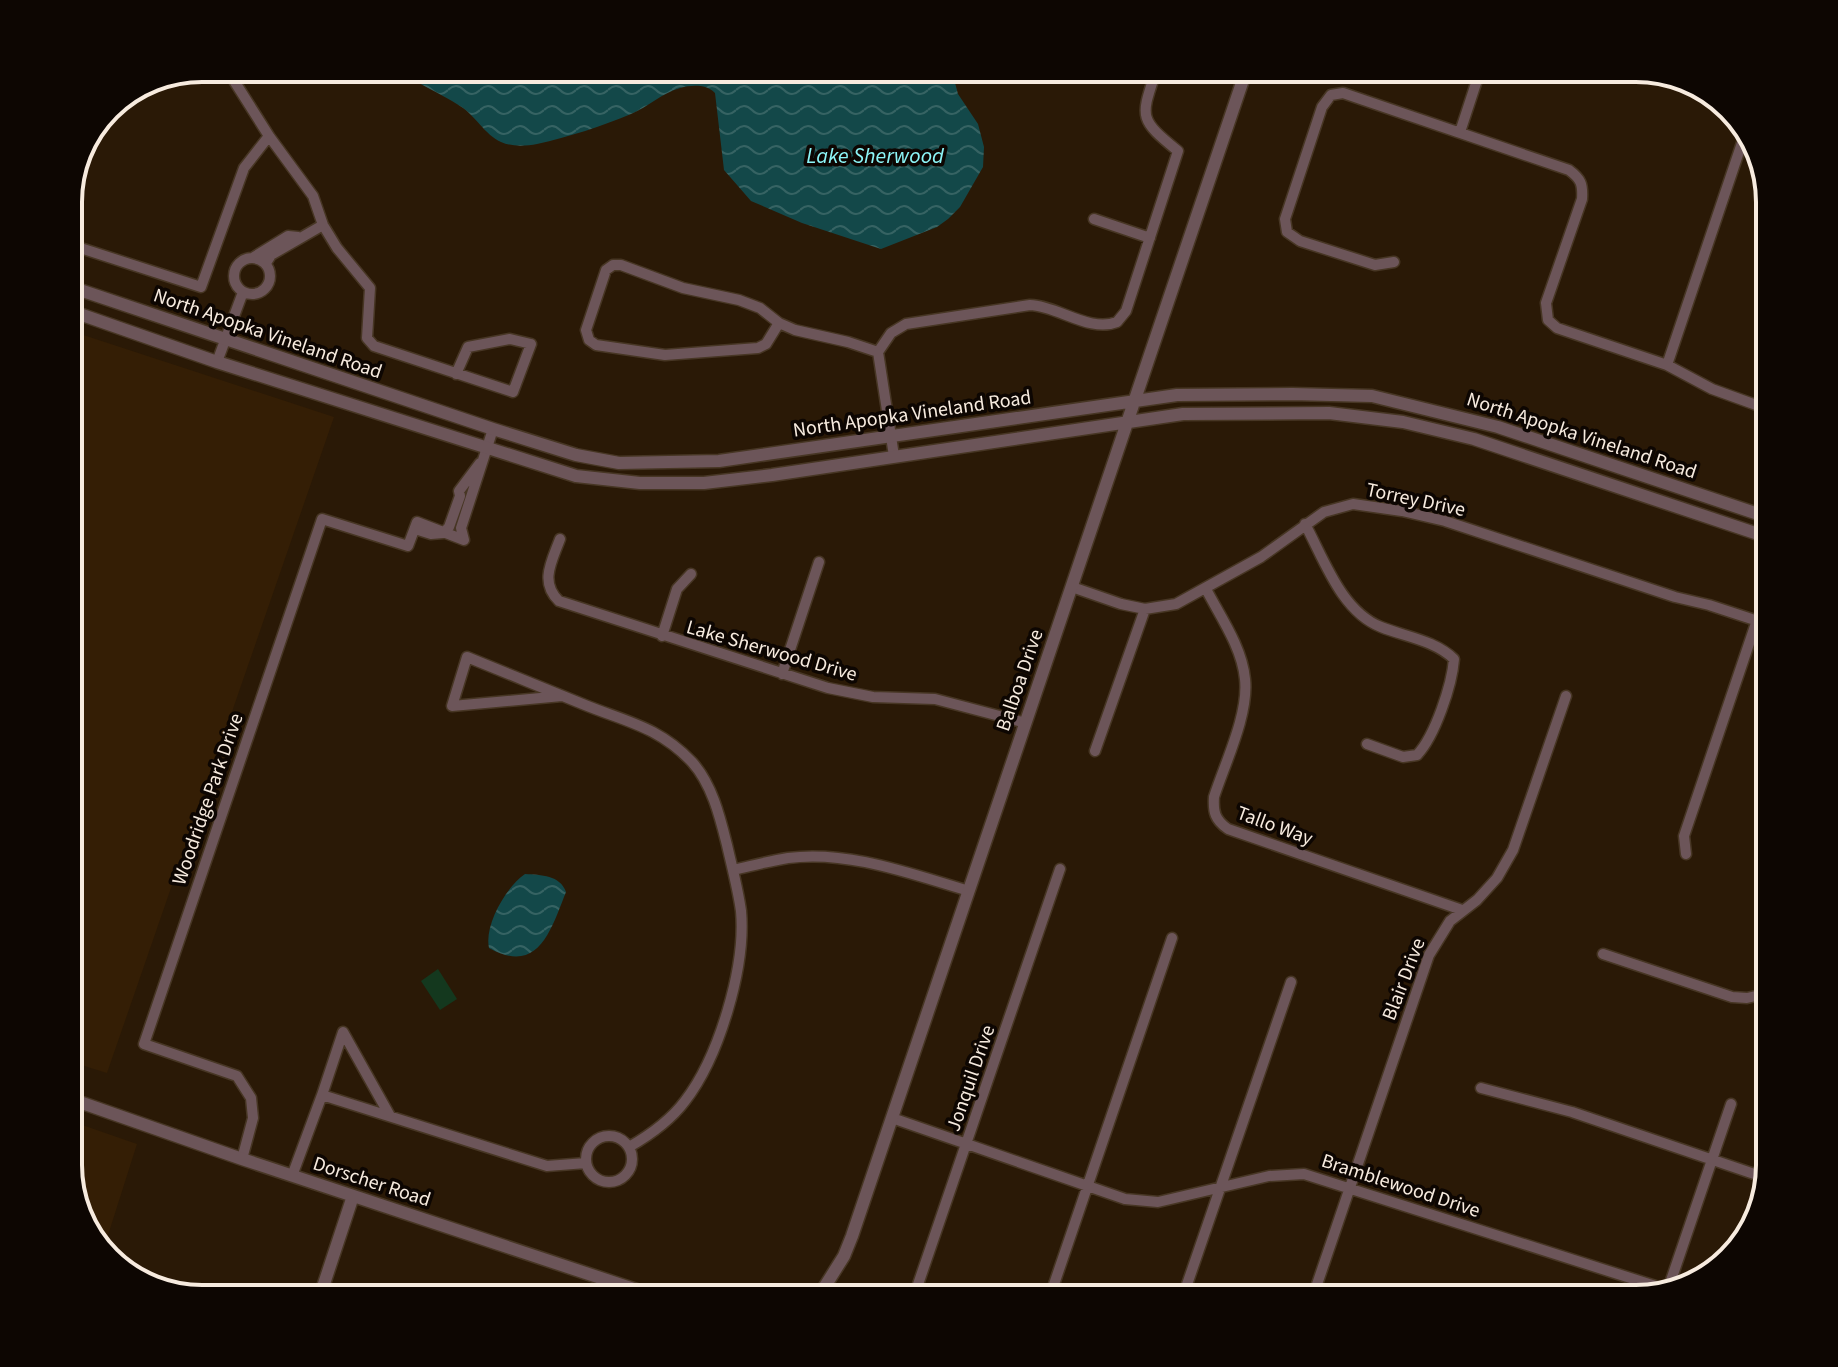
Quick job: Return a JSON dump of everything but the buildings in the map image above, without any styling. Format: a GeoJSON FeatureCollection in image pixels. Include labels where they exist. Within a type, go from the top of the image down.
{"type":"FeatureCollection","features":[{"type":"Feature","properties":{"kind":"street"},"geometry":{"type":"LineString","coordinates":[[235,82],[313,196],[323,225],[337,248],[370,288],[367,338],[374,346],[456,374],[513,392],[531,344],[510,339],[468,347],[456,374]]}},
{"type":"Feature","properties":{"kind":"street"},"geometry":{"type":"LineString","coordinates":[[894,456],[878,352],[891,333],[906,324],[1030,305],[1043,306],[1100,326],[1117,322],[1126,311],[1178,151],[1151,129],[1144,117],[1152,82]]}},
{"type":"Feature","properties":{"kind":"street","name":"Balboa Drive"},"geometry":{"type":"LineString","coordinates":[[826,1285],[852,1236],[1242,82]]}},
{"type":"Feature","properties":{"kind":"street"},"geometry":{"type":"LineString","coordinates":[[1460,132],[1476,82]]}},
{"type":"Feature","properties":{"kind":"street"},"geometry":{"type":"LineString","coordinates":[[1394,262],[1375,265],[1300,241],[1287,232],[1285,219],[1322,107],[1331,95],[1343,93],[1569,170],[1583,185],[1582,199],[1546,303],[1548,320],[1557,328],[1667,365],[1712,389],[1756,405]]}},
{"type":"Feature","properties":{"kind":"street"},"geometry":{"type":"LineString","coordinates":[[82,249],[201,287],[244,168],[269,136]]}},
{"type":"Feature","properties":{"kind":"street"},"geometry":{"type":"LineString","coordinates":[[1667,365],[1741,145]]}},
{"type":"Feature","properties":{"kind":"street"},"geometry":{"type":"LineString","coordinates":[[1094,219],[1150,238]]}},
{"type":"Feature","properties":{"kind":"street"},"geometry":{"type":"LineString","coordinates":[[266,263],[271,255],[323,225]]}},
{"type":"Feature","properties":{"kind":"street"},"geometry":{"type":"LineString","coordinates":[[254,257],[266,263],[271,275],[267,287],[256,294],[243,292],[235,284],[234,271],[242,261],[288,236],[300,237]]}},
{"type":"Feature","properties":{"kind":"street"},"geometry":{"type":"LineString","coordinates":[[779,323],[766,344],[758,348],[665,355],[596,345],[589,340],[586,330],[606,270],[613,265],[621,265],[683,288],[739,300],[760,308],[779,323],[815,336],[878,352]]}},
{"type":"Feature","properties":{"kind":"street","name":"North Apopka Vineland Road"},"geometry":{"type":"LineString","coordinates":[[82,291],[493,429],[576,455],[619,463],[719,461],[1135,401],[1217,394],[1372,396],[1498,427],[1756,513]]}},
{"type":"Feature","properties":{"kind":"street"},"geometry":{"type":"LineString","coordinates":[[217,362],[243,292]]}},
{"type":"Feature","properties":{"kind":"street","name":"North Apopka Vineland Road"},"geometry":{"type":"LineString","coordinates":[[82,315],[217,362],[576,476],[640,483],[717,481],[1183,414],[1329,413],[1403,422],[1474,439],[1756,533]]}},
{"type":"Feature","properties":{"kind":"street","name":"Woodridge Park Drive"},"geometry":{"type":"LineString","coordinates":[[443,533],[449,527],[459,491],[480,463],[493,429]]}},
{"type":"Feature","properties":{"kind":"street","name":"Woodridge Park Drive"},"geometry":{"type":"LineString","coordinates":[[242,1159],[253,1118],[251,1098],[237,1076],[144,1044],[322,519],[408,546],[416,526],[431,534],[443,533],[464,540],[461,528],[480,475],[480,463]]}},
{"type":"Feature","properties":{"kind":"street","name":"Torrey Drive"},"geometry":{"type":"LineString","coordinates":[[1072,587],[1145,609],[1176,604],[1261,557],[1324,512],[1343,505],[1402,511],[1445,521],[1675,597],[1756,620]]}},
{"type":"Feature","properties":{"kind":"street"},"geometry":{"type":"LineString","coordinates":[[1305,524],[1346,599],[1362,616],[1378,626],[1442,647],[1454,659],[1453,674],[1427,745],[1417,755],[1403,757],[1367,744]]}},
{"type":"Feature","properties":{"kind":"street","name":"Lake Sherwood Drive"},"geometry":{"type":"LineString","coordinates":[[560,539],[546,580],[551,593],[559,601],[828,688],[873,697],[935,699],[1026,723]]}},
{"type":"Feature","properties":{"kind":"street"},"geometry":{"type":"LineString","coordinates":[[782,674],[819,562]]}},
{"type":"Feature","properties":{"kind":"street"},"geometry":{"type":"LineString","coordinates":[[662,636],[677,589],[691,574]]}},
{"type":"Feature","properties":{"kind":"street","name":"Tallo Way"},"geometry":{"type":"LineString","coordinates":[[1206,589],[1240,657],[1245,679],[1245,702],[1214,797],[1213,811],[1219,823],[1228,829],[1462,910]]}},
{"type":"Feature","properties":{"kind":"street"},"geometry":{"type":"LineString","coordinates":[[1095,751],[1145,609]]}},
{"type":"Feature","properties":{"kind":"street"},"geometry":{"type":"LineString","coordinates":[[1686,854],[1684,836],[1756,623]]}},
{"type":"Feature","properties":{"kind":"street"},"geometry":{"type":"LineString","coordinates":[[562,696],[452,706],[467,657],[627,719],[665,738],[692,762],[705,779],[721,821],[741,912],[740,957],[732,996],[714,1049],[686,1100],[664,1124],[629,1147]]}},
{"type":"Feature","properties":{"kind":"street","name":"Blair Drive"},"geometry":{"type":"LineString","coordinates":[[1317,1285],[1429,955],[1450,921],[1477,900],[1497,878],[1513,850],[1566,696]]}},
{"type":"Feature","properties":{"kind":"street"},"geometry":{"type":"LineString","coordinates":[[733,870],[789,858],[827,857],[879,865],[969,891]]}},
{"type":"Feature","properties":{"kind":"street","name":"Jonquil Drive"},"geometry":{"type":"LineString","coordinates":[[918,1285],[1060,869]]}},
{"type":"Feature","properties":{"kind":"street"},"geometry":{"type":"LineString","coordinates":[[1054,1285],[1172,938]]}},
{"type":"Feature","properties":{"kind":"street"},"geometry":{"type":"LineString","coordinates":[[1603,954],[1732,997],[1756,996]]}},
{"type":"Feature","properties":{"kind":"street"},"geometry":{"type":"LineString","coordinates":[[1187,1285],[1291,982]]}},
{"type":"Feature","properties":{"kind":"street"},"geometry":{"type":"LineString","coordinates":[[292,1176],[343,1032],[390,1116]]}},
{"type":"Feature","properties":{"kind":"street"},"geometry":{"type":"LineString","coordinates":[[1481,1088],[1572,1112],[1755,1174]]}},
{"type":"Feature","properties":{"kind":"street"},"geometry":{"type":"LineString","coordinates":[[322,1095],[547,1166],[586,1163]]}},
{"type":"Feature","properties":{"kind":"street","name":"Dorscher Road"},"geometry":{"type":"LineString","coordinates":[[82,1103],[620,1285]]}},
{"type":"Feature","properties":{"kind":"street"},"geometry":{"type":"LineString","coordinates":[[1672,1280],[1731,1104]]}},
{"type":"Feature","properties":{"kind":"street","name":"Bramblewood Drive"},"geometry":{"type":"LineString","coordinates":[[892,1118],[1125,1199],[1158,1202],[1269,1176],[1304,1174],[1647,1284]]}},
{"type":"Feature","properties":{"kind":"street"},"geometry":{"type":"LineString","coordinates":[[602,1137],[617,1137],[629,1147],[630,1169],[618,1180],[600,1180],[589,1171],[586,1163],[590,1147],[602,1137]]}},
{"type":"Feature","properties":{"kind":"street"},"geometry":{"type":"LineString","coordinates":[[324,1283],[353,1196]]}},
{"type":"Feature","properties":{"kind":"shaded area"},"geometry":{"type":"Polygon","coordinates":[[[82,335],[334,417],[107,1073],[82,1065],[82,335]]]}},
{"type":"Feature","properties":{"kind":"shaded area"},"geometry":{"type":"Polygon","coordinates":[[[82,1125],[137,1144],[107,1238],[98,1225],[84,1188],[82,1125]]]}},
{"type":"Feature","properties":{"kind":"green space"},"geometry":{"type":"Polygon","coordinates":[[[438,969],[457,999],[440,1010],[421,981],[438,969]]]}},
{"type":"Feature","properties":{"kind":"water","name":"Lake Sherwood"},"geometry":{"type":"Polygon","coordinates":[[[417,82],[955,82],[958,94],[978,124],[984,147],[983,167],[960,207],[948,219],[937,227],[881,249],[802,223],[751,201],[724,170],[715,93],[707,88],[680,88],[637,111],[597,127],[524,146],[505,144],[495,139],[452,101],[417,82]]]}},
{"type":"Feature","properties":{"kind":"water"},"geometry":{"type":"Polygon","coordinates":[[[525,874],[555,879],[566,892],[541,944],[520,956],[506,955],[489,948],[490,929],[504,897],[525,874]]]}}]}
